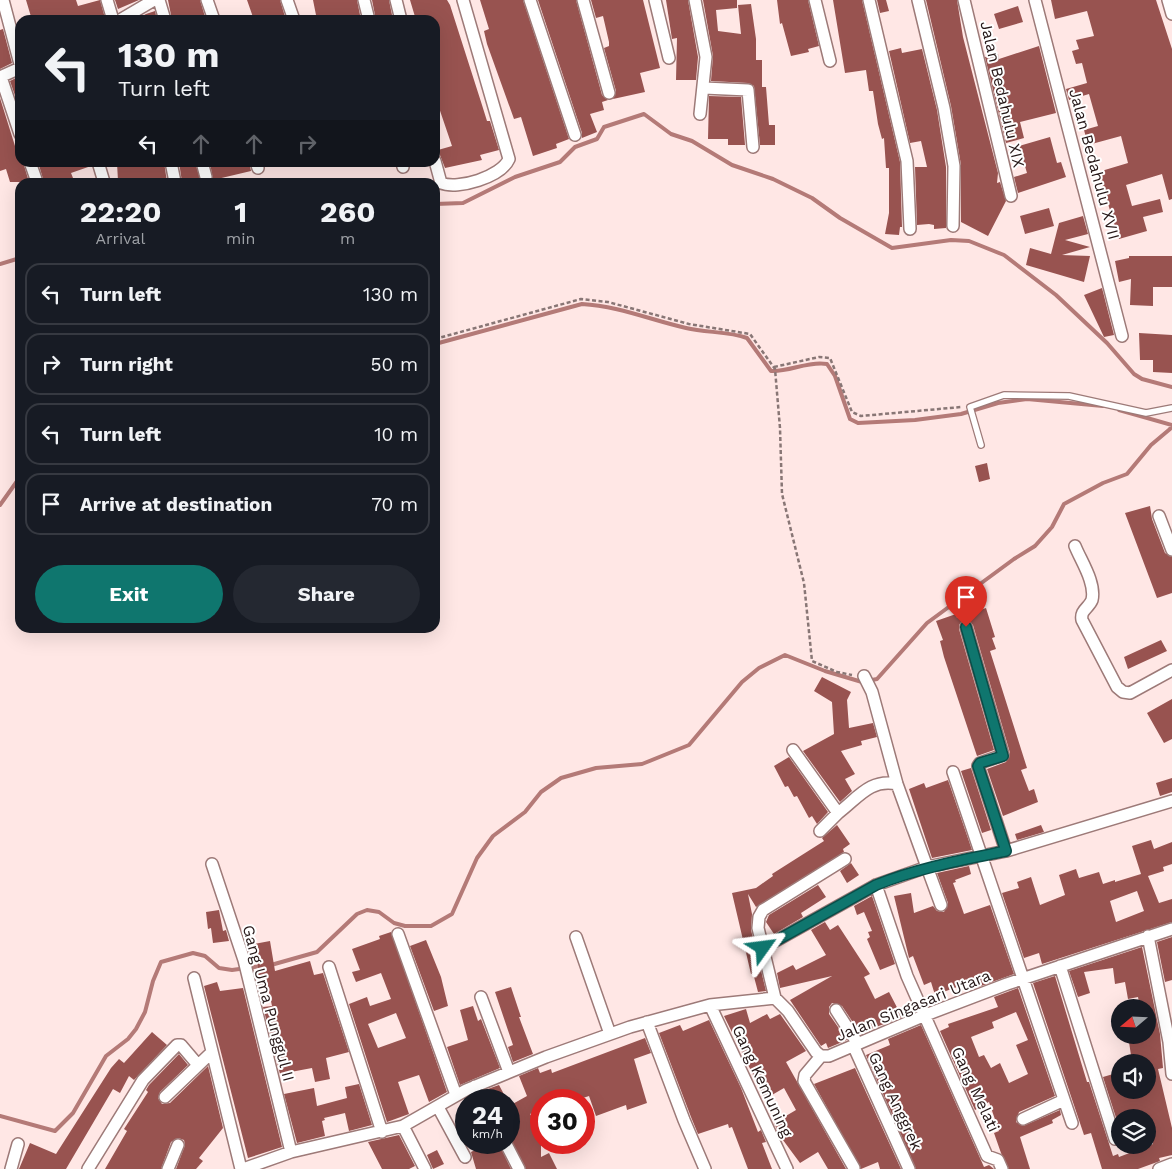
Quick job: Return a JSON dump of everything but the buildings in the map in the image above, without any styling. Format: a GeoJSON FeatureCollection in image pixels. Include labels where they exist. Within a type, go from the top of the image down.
{"type":"FeatureCollection","features":[{"type":"Feature","properties":{"kind":"street"},"geometry":{"type":"LineString","coordinates":[[3,0],[15,47]]}},
{"type":"Feature","properties":{"kind":"street"},"geometry":{"type":"LineString","coordinates":[[107,0],[112,15]]}},
{"type":"Feature","properties":{"kind":"street"},"geometry":{"type":"LineString","coordinates":[[138,15],[154,0]]}},
{"type":"Feature","properties":{"kind":"street"},"geometry":{"type":"LineString","coordinates":[[160,0],[164,15]]}},
{"type":"Feature","properties":{"kind":"street"},"geometry":{"type":"LineString","coordinates":[[207,0],[212,15]]}},
{"type":"Feature","properties":{"kind":"street"},"geometry":{"type":"LineString","coordinates":[[288,0],[292,15]]}},
{"type":"Feature","properties":{"kind":"street"},"geometry":{"type":"LineString","coordinates":[[364,0],[368,15]]}},
{"type":"Feature","properties":{"kind":"street"},"geometry":{"type":"LineString","coordinates":[[396,0],[400,15]]}},
{"type":"Feature","properties":{"kind":"street"},"geometry":{"type":"LineString","coordinates":[[440,179],[441,183],[451,185],[494,175],[503,169],[509,160],[462,0]]}},
{"type":"Feature","properties":{"kind":"street"},"geometry":{"type":"LineString","coordinates":[[530,0],[575,135]]}},
{"type":"Feature","properties":{"kind":"street"},"geometry":{"type":"LineString","coordinates":[[583,0],[609,93]]}},
{"type":"Feature","properties":{"kind":"street"},"geometry":{"type":"LineString","coordinates":[[655,0],[669,58]]}},
{"type":"Feature","properties":{"kind":"street"},"geometry":{"type":"LineString","coordinates":[[695,0],[706,57],[700,114]]}},
{"type":"Feature","properties":{"kind":"street"},"geometry":{"type":"LineString","coordinates":[[815,0],[830,62]]}},
{"type":"Feature","properties":{"kind":"street"},"geometry":{"type":"LineString","coordinates":[[869,0],[907,161],[910,229]]}},
{"type":"Feature","properties":{"kind":"street"},"geometry":{"type":"LineString","coordinates":[[918,0],[944,108],[954,166],[953,226]]}},
{"type":"Feature","properties":{"kind":"street","name":"Jalan Bedahulu XIX"},"geometry":{"type":"LineString","coordinates":[[964,0],[1011,196]]}},
{"type":"Feature","properties":{"kind":"street","name":"Jalan Bedahulu XVII"},"geometry":{"type":"LineString","coordinates":[[1035,0],[1122,336]]}},
{"type":"Feature","properties":{"kind":"street"},"geometry":{"type":"LineString","coordinates":[[1168,0],[1172,14]]}},
{"type":"Feature","properties":{"kind":"street"},"geometry":{"type":"LineString","coordinates":[[15,69],[0,77],[15,120]]}},
{"type":"Feature","properties":{"kind":"street"},"geometry":{"type":"LineString","coordinates":[[704,88],[748,90],[753,147]]}},
{"type":"Feature","properties":{"kind":"street"},"geometry":{"type":"LineString","coordinates":[[203,167],[206,177]]}},
{"type":"Feature","properties":{"kind":"street"},"geometry":{"type":"LineString","coordinates":[[1159,516],[1169,533],[1172,550]]}},
{"type":"Feature","properties":{"kind":"street"},"geometry":{"type":"LineString","coordinates":[[1075,546],[1092,591],[1091,602],[1082,612],[1082,620],[1117,687],[1123,692],[1130,693],[1172,670]]}},
{"type":"Feature","properties":{"kind":"street"},"geometry":{"type":"LineString","coordinates":[[966,627],[1003,756],[980,763],[978,766],[1006,851]]}},
{"type":"Feature","properties":{"kind":"street"},"geometry":{"type":"LineString","coordinates":[[864,676],[872,692],[897,784],[941,905]]}},
{"type":"Feature","properties":{"kind":"street"},"geometry":{"type":"LineString","coordinates":[[793,750],[838,813]]}},
{"type":"Feature","properties":{"kind":"street"},"geometry":{"type":"LineString","coordinates":[[953,772],[1072,1123]]}},
{"type":"Feature","properties":{"kind":"street"},"geometry":{"type":"LineString","coordinates":[[820,831],[838,813],[872,786],[887,782],[897,784]]}},
{"type":"Feature","properties":{"kind":"street"},"geometry":{"type":"LineString","coordinates":[[763,948],[876,885],[927,867],[1006,851],[1172,801]]}},
{"type":"Feature","properties":{"kind":"street"},"geometry":{"type":"LineString","coordinates":[[469,1089],[610,1034],[647,1022],[710,1005],[775,998],[758,921],[763,910],[845,859]]}},
{"type":"Feature","properties":{"kind":"street","name":"Gang Uma Punggul II"},"geometry":{"type":"LineString","coordinates":[[212,864],[244,960],[291,1152]]}},
{"type":"Feature","properties":{"kind":"street","name":"Gang Melati"},"geometry":{"type":"LineString","coordinates":[[876,885],[907,976],[924,1016],[987,1156],[998,1160],[1002,1169]]}},
{"type":"Feature","properties":{"kind":"street","name":"Jalan Singasari Utara"},"geometry":{"type":"LineString","coordinates":[[775,998],[782,1003],[821,1056],[829,1056],[924,1016],[1022,979],[1172,929]]}},
{"type":"Feature","properties":{"kind":"street"},"geometry":{"type":"LineString","coordinates":[[398,934],[455,1092]]}},
{"type":"Feature","properties":{"kind":"street"},"geometry":{"type":"LineString","coordinates":[[1148,936],[1171,1042],[1172,1074]]}},
{"type":"Feature","properties":{"kind":"street"},"geometry":{"type":"LineString","coordinates":[[576,937],[610,1034]]}},
{"type":"Feature","properties":{"kind":"street"},"geometry":{"type":"LineString","coordinates":[[1060,966],[1111,1126]]}},
{"type":"Feature","properties":{"kind":"street"},"geometry":{"type":"LineString","coordinates":[[329,967],[382,1132]]}},
{"type":"Feature","properties":{"kind":"street"},"geometry":{"type":"LineString","coordinates":[[194,978],[242,1169],[291,1152],[403,1126],[455,1096]]}},
{"type":"Feature","properties":{"kind":"street"},"geometry":{"type":"LineString","coordinates":[[481,997],[509,1072]]}},
{"type":"Feature","properties":{"kind":"street","name":"Gang Kemuning"},"geometry":{"type":"LineString","coordinates":[[710,1005],[787,1169]]}},
{"type":"Feature","properties":{"kind":"street","name":"Gang Anggrek"},"geometry":{"type":"LineString","coordinates":[[836,1010],[856,1045],[909,1169]]}},
{"type":"Feature","properties":{"kind":"street"},"geometry":{"type":"LineString","coordinates":[[647,1022],[684,1120],[705,1169]]}},
{"type":"Feature","properties":{"kind":"street"},"geometry":{"type":"LineString","coordinates":[[88,1169],[143,1080],[177,1045],[180,1045],[198,1065]]}},
{"type":"Feature","properties":{"kind":"street"},"geometry":{"type":"LineString","coordinates":[[165,1097],[212,1052]]}},
{"type":"Feature","properties":{"kind":"street"},"geometry":{"type":"LineString","coordinates":[[821,1056],[805,1076],[804,1081],[854,1168]]}},
{"type":"Feature","properties":{"kind":"street"},"geometry":{"type":"LineString","coordinates":[[1023,1119],[1064,1100]]}},
{"type":"Feature","properties":{"kind":"street"},"geometry":{"type":"LineString","coordinates":[[438,1107],[465,1157]]}},
{"type":"Feature","properties":{"kind":"street"},"geometry":{"type":"LineString","coordinates":[[403,1126],[425,1169]]}},
{"type":"Feature","properties":{"kind":"street"},"geometry":{"type":"LineString","coordinates":[[11,1169],[18,1144]]}},
{"type":"Feature","properties":{"kind":"street"},"geometry":{"type":"LineString","coordinates":[[168,1169],[178,1145]]}},
{"type":"Feature","properties":{"kind":"street"},"geometry":{"type":"LineString","coordinates":[[511,1154],[519,1169]]}},
{"type":"Feature","properties":{"kind":"street"},"geometry":{"type":"LineString","coordinates":[[1159,1169],[1172,1164]]}},
{"type":"Feature","properties":{"kind":"lane"},"geometry":{"type":"LineString","coordinates":[[981,445],[970,408],[1004,395],[1069,396],[1146,412],[1172,408]]}},
{"type":"Feature","properties":{"kind":"path"},"geometry":{"type":"LineString","coordinates":[[440,338],[581,299],[608,302],[689,324],[750,334],[774,368],[780,428],[782,494],[804,583],[813,663],[837,672],[864,676]]}},
{"type":"Feature","properties":{"kind":"path"},"geometry":{"type":"LineString","coordinates":[[774,368],[819,357],[830,358],[852,412],[861,416],[970,408]]}},
{"type":"Feature","properties":{"kind":"waterway"},"geometry":{"type":"LineString","coordinates":[[440,204],[463,203],[515,177],[560,162],[575,147],[597,139],[604,127],[644,114],[671,134],[692,141],[732,165],[773,179],[812,198],[840,218],[892,248],[951,240],[969,241],[1004,255],[1056,295],[1107,343],[1134,374],[1142,379],[1172,387]]}},
{"type":"Feature","properties":{"kind":"waterway"},"geometry":{"type":"LineString","coordinates":[[0,264],[15,260]]}},
{"type":"Feature","properties":{"kind":"waterway"},"geometry":{"type":"LineString","coordinates":[[440,343],[582,304],[595,305],[621,310],[694,330],[732,334],[747,338],[771,371],[812,364],[827,364],[835,376],[850,419],[858,423],[915,420],[961,414],[998,403],[1027,399],[1103,406]]}},
{"type":"Feature","properties":{"kind":"waterway"},"geometry":{"type":"LineString","coordinates":[[1119,410],[1172,425]]}},
{"type":"Feature","properties":{"kind":"waterway"},"geometry":{"type":"LineString","coordinates":[[271,965],[317,952],[357,914],[367,910],[379,912],[394,923],[405,926],[431,926],[452,914],[477,858],[493,836],[525,812],[541,792],[561,778],[596,768],[642,764],[689,745],[742,682],[759,668],[785,655],[825,671],[862,682],[877,679],[927,623],[1014,559],[1035,546],[1052,527],[1064,504],[1103,483],[1127,474],[1151,445],[1170,429],[1172,425]]}},
{"type":"Feature","properties":{"kind":"waterway"},"geometry":{"type":"LineString","coordinates":[[0,505],[15,484]]}},
{"type":"Feature","properties":{"kind":"waterway"},"geometry":{"type":"LineString","coordinates":[[0,1116],[55,1131],[73,1113],[106,1056],[128,1039],[136,1029],[145,1012],[153,981],[161,962],[193,953],[205,956],[219,968],[232,970],[262,966]]}},
{"type":"Feature","properties":{"kind":"route"},"geometry":{"type":"LineString","coordinates":[[763,948],[876,885],[927,867],[1006,851],[978,766],[980,763],[1003,756],[966,627]]}}]}
